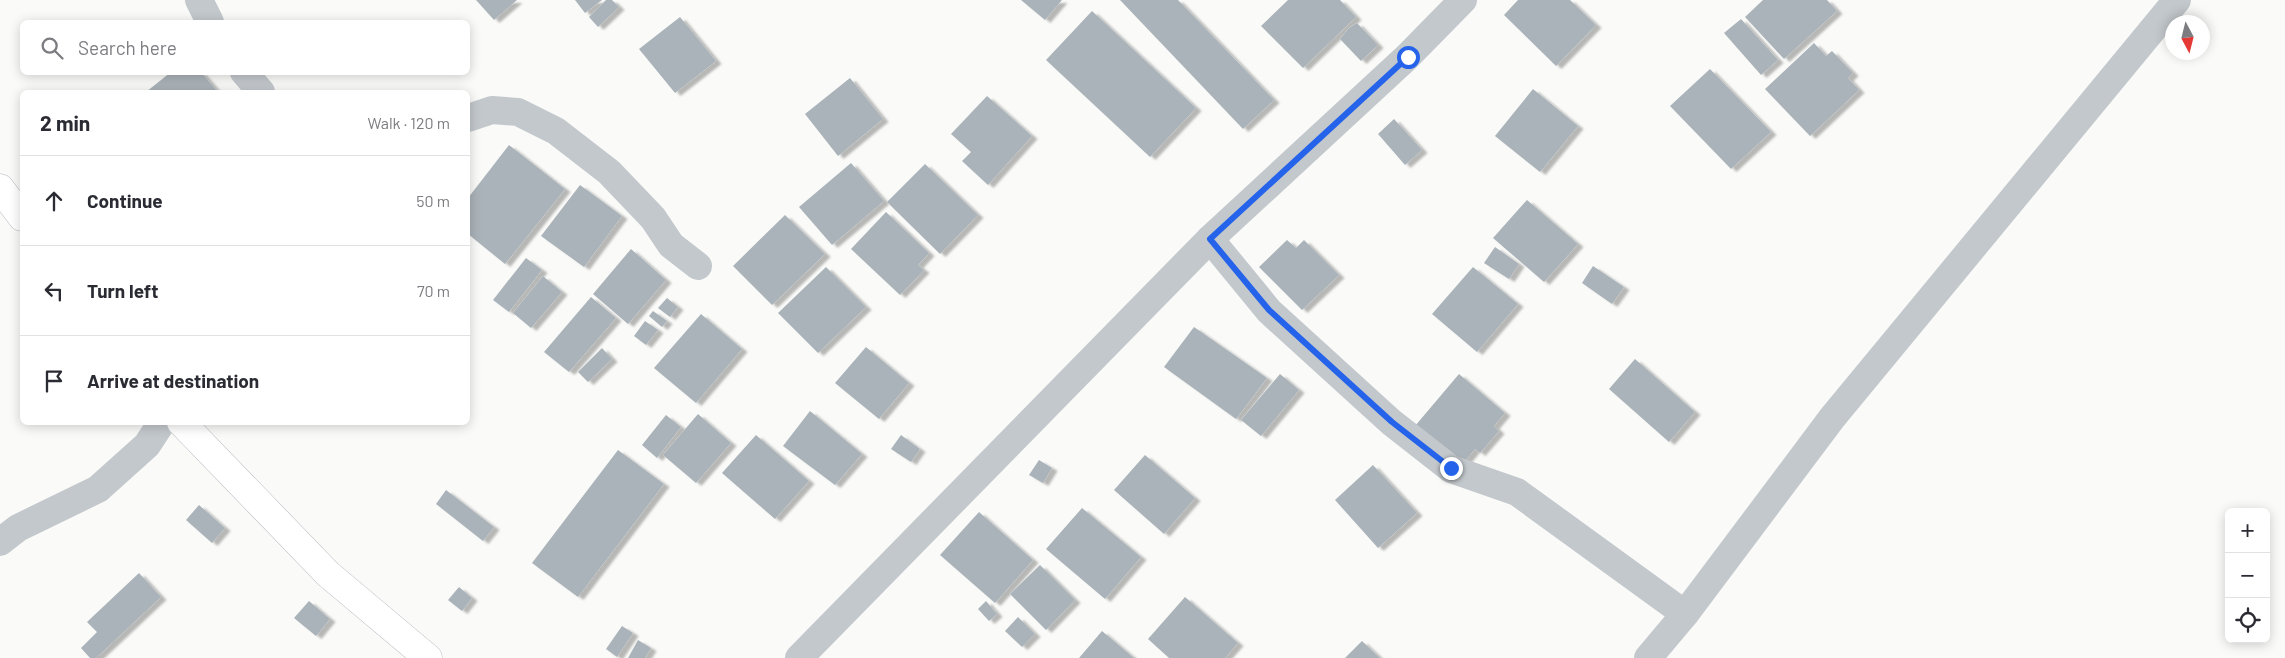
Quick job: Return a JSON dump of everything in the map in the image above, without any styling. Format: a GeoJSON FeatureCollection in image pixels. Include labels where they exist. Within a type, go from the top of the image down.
{"type":"FeatureCollection","features":[{"type":"Feature","properties":{"kind":"main road"},"geometry":{"type":"LineString","coordinates":[[0,188],[20,214]]}},
{"type":"Feature","properties":{"kind":"main road"},"geometry":{"type":"LineString","coordinates":[[184,425],[328,574],[428,658]]}},
{"type":"Feature","properties":{"kind":"street"},"geometry":{"type":"LineString","coordinates":[[199,0],[209,20]]}},
{"type":"Feature","properties":{"kind":"street"},"geometry":{"type":"LineString","coordinates":[[799,658],[1210,239],[1408,57],[1463,0]]}},
{"type":"Feature","properties":{"kind":"street"},"geometry":{"type":"LineString","coordinates":[[1648,658],[1685,614],[1832,418],[2177,0]]}},
{"type":"Feature","properties":{"kind":"street"},"geometry":{"type":"LineString","coordinates":[[247,75],[259,90]]}},
{"type":"Feature","properties":{"kind":"street"},"geometry":{"type":"LineString","coordinates":[[470,117],[492,110],[518,112],[556,131],[609,172],[653,218],[671,245],[698,266]]}},
{"type":"Feature","properties":{"kind":"street"},"geometry":{"type":"LineString","coordinates":[[1210,239],[1269,310],[1399,428],[1451,468],[1517,492],[1685,614]]}},
{"type":"Feature","properties":{"kind":"street"},"geometry":{"type":"LineString","coordinates":[[0,542],[18,528],[98,489],[147,445],[160,425]]}},
{"type":"Feature","properties":{"kind":"building"},"geometry":{"type":"Polygon","coordinates":[[[476,0],[517,0],[494,20],[476,0]]]}},
{"type":"Feature","properties":{"kind":"building"},"geometry":{"type":"Polygon","coordinates":[[[575,0],[602,0],[585,13],[575,0]]]}},
{"type":"Feature","properties":{"kind":"building"},"geometry":{"type":"Polygon","coordinates":[[[606,0],[612,0],[619,7],[598,27],[589,17],[606,0]]]}},
{"type":"Feature","properties":{"kind":"building"},"geometry":{"type":"Polygon","coordinates":[[[1021,0],[1062,0],[1045,20],[1021,0]]]}},
{"type":"Feature","properties":{"kind":"building"},"geometry":{"type":"Polygon","coordinates":[[[1120,0],[1178,0],[1274,100],[1243,129],[1120,0]]]}},
{"type":"Feature","properties":{"kind":"building"},"geometry":{"type":"Polygon","coordinates":[[[1288,0],[1340,0],[1356,17],[1303,68],[1261,26],[1288,0]]]}},
{"type":"Feature","properties":{"kind":"building"},"geometry":{"type":"Polygon","coordinates":[[[1518,0],[1570,0],[1596,25],[1556,66],[1504,15],[1518,0]]]}},
{"type":"Feature","properties":{"kind":"building"},"geometry":{"type":"Polygon","coordinates":[[[1763,0],[1827,0],[1837,11],[1784,59],[1745,17],[1763,0]]]}},
{"type":"Feature","properties":{"kind":"building"},"geometry":{"type":"Polygon","coordinates":[[[1092,11],[1196,108],[1150,157],[1046,60],[1092,11]]]}},
{"type":"Feature","properties":{"kind":"building"},"geometry":{"type":"Polygon","coordinates":[[[680,17],[716,61],[675,93],[639,49],[680,17]]]}},
{"type":"Feature","properties":{"kind":"building"},"geometry":{"type":"Polygon","coordinates":[[[1741,19],[1778,60],[1761,75],[1724,33],[1741,19]]]}},
{"type":"Feature","properties":{"kind":"building"},"geometry":{"type":"Polygon","coordinates":[[[1357,23],[1378,45],[1361,61],[1340,39],[1349,28],[1357,23]]]}},
{"type":"Feature","properties":{"kind":"building"},"geometry":{"type":"Polygon","coordinates":[[[1814,43],[1826,56],[1832,51],[1853,73],[1848,78],[1859,90],[1810,136],[1765,89],[1814,43]]]}},
{"type":"Feature","properties":{"kind":"building"},"geometry":{"type":"Polygon","coordinates":[[[1710,69],[1771,132],[1731,169],[1670,106],[1710,69]]]}},
{"type":"Feature","properties":{"kind":"building"},"geometry":{"type":"Polygon","coordinates":[[[167,75],[204,75],[216,90],[148,90],[167,75]]]}},
{"type":"Feature","properties":{"kind":"building"},"geometry":{"type":"Polygon","coordinates":[[[850,78],[883,119],[838,156],[805,114],[850,78]]]}},
{"type":"Feature","properties":{"kind":"building"},"geometry":{"type":"Polygon","coordinates":[[[1533,89],[1578,126],[1540,172],[1495,136],[1533,89]]]}},
{"type":"Feature","properties":{"kind":"building"},"geometry":{"type":"Polygon","coordinates":[[[987,96],[1032,136],[988,185],[962,161],[971,152],[951,134],[987,96]]]}},
{"type":"Feature","properties":{"kind":"building"},"geometry":{"type":"Polygon","coordinates":[[[1394,119],[1422,150],[1405,165],[1378,134],[1394,119]]]}},
{"type":"Feature","properties":{"kind":"building"},"geometry":{"type":"Polygon","coordinates":[[[509,145],[565,189],[505,264],[470,236],[470,195],[509,145]]]}},
{"type":"Feature","properties":{"kind":"building"},"geometry":{"type":"Polygon","coordinates":[[[851,163],[884,201],[832,245],[799,207],[851,163]]]}},
{"type":"Feature","properties":{"kind":"building"},"geometry":{"type":"Polygon","coordinates":[[[925,164],[978,215],[940,254],[887,202],[925,164]]]}},
{"type":"Feature","properties":{"kind":"building"},"geometry":{"type":"Polygon","coordinates":[[[580,185],[622,216],[584,267],[541,236],[580,185]]]}},
{"type":"Feature","properties":{"kind":"building"},"geometry":{"type":"Polygon","coordinates":[[[1527,200],[1578,244],[1544,282],[1493,238],[1527,200]]]}},
{"type":"Feature","properties":{"kind":"building"},"geometry":{"type":"Polygon","coordinates":[[[886,212],[929,253],[918,265],[924,270],[900,295],[851,249],[886,212]]]}},
{"type":"Feature","properties":{"kind":"building"},"geometry":{"type":"Polygon","coordinates":[[[785,215],[825,254],[772,305],[733,266],[785,215]]]}},
{"type":"Feature","properties":{"kind":"building"},"geometry":{"type":"Polygon","coordinates":[[[1287,240],[1296,248],[1304,240],[1339,275],[1302,310],[1259,267],[1287,240]]]}},
{"type":"Feature","properties":{"kind":"building"},"geometry":{"type":"Polygon","coordinates":[[[1495,247],[1519,264],[1509,279],[1484,263],[1495,247]]]}},
{"type":"Feature","properties":{"kind":"building"},"geometry":{"type":"Polygon","coordinates":[[[631,249],[666,280],[628,324],[593,294],[631,249]]]}},
{"type":"Feature","properties":{"kind":"building"},"geometry":{"type":"Polygon","coordinates":[[[526,258],[542,270],[509,312],[493,300],[526,258]]]}},
{"type":"Feature","properties":{"kind":"building"},"geometry":{"type":"Polygon","coordinates":[[[1593,266],[1624,287],[1612,304],[1582,283],[1593,266]]]}},
{"type":"Feature","properties":{"kind":"building"},"geometry":{"type":"Polygon","coordinates":[[[826,267],[866,307],[818,353],[778,313],[826,267]]]}},
{"type":"Feature","properties":{"kind":"building"},"geometry":{"type":"Polygon","coordinates":[[[1473,267],[1518,304],[1477,352],[1432,314],[1473,267]]]}},
{"type":"Feature","properties":{"kind":"building"},"geometry":{"type":"Polygon","coordinates":[[[543,276],[562,292],[531,328],[513,313],[543,276]]]}},
{"type":"Feature","properties":{"kind":"building"},"geometry":{"type":"Polygon","coordinates":[[[591,297],[616,318],[569,372],[544,352],[591,297]]]}},
{"type":"Feature","properties":{"kind":"building"},"geometry":{"type":"Polygon","coordinates":[[[667,298],[678,307],[670,317],[658,308],[667,298]]]}},
{"type":"Feature","properties":{"kind":"building"},"geometry":{"type":"Polygon","coordinates":[[[653,311],[667,321],[662,327],[649,316],[653,311]]]}},
{"type":"Feature","properties":{"kind":"building"},"geometry":{"type":"Polygon","coordinates":[[[701,314],[742,349],[696,403],[654,368],[701,314]]]}},
{"type":"Feature","properties":{"kind":"building"},"geometry":{"type":"Polygon","coordinates":[[[645,321],[658,330],[646,345],[634,336],[645,321]]]}},
{"type":"Feature","properties":{"kind":"building"},"geometry":{"type":"Polygon","coordinates":[[[1194,327],[1267,378],[1236,419],[1164,367],[1194,327]]]}},
{"type":"Feature","properties":{"kind":"building"},"geometry":{"type":"Polygon","coordinates":[[[866,347],[909,383],[879,419],[835,383],[866,347]]]}},
{"type":"Feature","properties":{"kind":"building"},"geometry":{"type":"Polygon","coordinates":[[[602,348],[612,359],[588,382],[578,372],[602,348]]]}},
{"type":"Feature","properties":{"kind":"building"},"geometry":{"type":"Polygon","coordinates":[[[1635,359],[1695,412],[1669,442],[1609,389],[1635,359]]]}},
{"type":"Feature","properties":{"kind":"building"},"geometry":{"type":"Polygon","coordinates":[[[1280,374],[1299,390],[1261,436],[1241,420],[1280,374]]]}},
{"type":"Feature","properties":{"kind":"building"},"geometry":{"type":"Polygon","coordinates":[[[1459,374],[1505,413],[1494,426],[1499,431],[1480,453],[1475,449],[1461,466],[1415,426],[1459,374]]]}},
{"type":"Feature","properties":{"kind":"building"},"geometry":{"type":"Polygon","coordinates":[[[810,411],[862,454],[835,485],[783,446],[810,411]]]}},
{"type":"Feature","properties":{"kind":"building"},"geometry":{"type":"Polygon","coordinates":[[[698,414],[731,443],[696,483],[663,455],[698,414]]]}},
{"type":"Feature","properties":{"kind":"building"},"geometry":{"type":"Polygon","coordinates":[[[666,415],[681,427],[657,458],[642,445],[666,415]]]}},
{"type":"Feature","properties":{"kind":"building"},"geometry":{"type":"Polygon","coordinates":[[[756,435],[809,481],[775,519],[722,473],[756,435]]]}},
{"type":"Feature","properties":{"kind":"building"},"geometry":{"type":"Polygon","coordinates":[[[901,435],[920,449],[911,462],[891,449],[901,435]]]}},
{"type":"Feature","properties":{"kind":"building"},"geometry":{"type":"Polygon","coordinates":[[[618,450],[664,484],[578,597],[532,563],[618,450]]]}},
{"type":"Feature","properties":{"kind":"building"},"geometry":{"type":"Polygon","coordinates":[[[1145,455],[1195,498],[1164,534],[1114,490],[1145,455]]]}},
{"type":"Feature","properties":{"kind":"building"},"geometry":{"type":"Polygon","coordinates":[[[1039,460],[1052,468],[1043,483],[1029,475],[1039,460]]]}},
{"type":"Feature","properties":{"kind":"building"},"geometry":{"type":"Polygon","coordinates":[[[1373,465],[1417,513],[1378,548],[1335,500],[1373,465]]]}},
{"type":"Feature","properties":{"kind":"building"},"geometry":{"type":"Polygon","coordinates":[[[446,490],[494,527],[483,541],[436,504],[446,490]]]}},
{"type":"Feature","properties":{"kind":"building"},"geometry":{"type":"Polygon","coordinates":[[[199,505],[225,528],[212,543],[186,520],[199,505]]]}},
{"type":"Feature","properties":{"kind":"building"},"geometry":{"type":"Polygon","coordinates":[[[1082,508],[1141,557],[1105,599],[1046,549],[1082,508]]]}},
{"type":"Feature","properties":{"kind":"building"},"geometry":{"type":"Polygon","coordinates":[[[979,512],[1033,560],[995,603],[940,555],[979,512]]]}},
{"type":"Feature","properties":{"kind":"building"},"geometry":{"type":"Polygon","coordinates":[[[1040,565],[1075,600],[1046,630],[1010,594],[1040,565]]]}},
{"type":"Feature","properties":{"kind":"building"},"geometry":{"type":"Polygon","coordinates":[[[139,573],[161,597],[96,658],[90,658],[81,648],[97,632],[87,622],[139,573]]]}},
{"type":"Feature","properties":{"kind":"building"},"geometry":{"type":"Polygon","coordinates":[[[459,587],[472,598],[462,611],[448,600],[459,587]]]}},
{"type":"Feature","properties":{"kind":"building"},"geometry":{"type":"Polygon","coordinates":[[[1185,597],[1238,643],[1225,658],[1169,658],[1148,639],[1185,597]]]}},
{"type":"Feature","properties":{"kind":"building"},"geometry":{"type":"Polygon","coordinates":[[[309,601],[330,619],[316,636],[294,618],[309,601]]]}},
{"type":"Feature","properties":{"kind":"building"},"geometry":{"type":"Polygon","coordinates":[[[986,601],[997,614],[989,621],[978,609],[986,601]]]}},
{"type":"Feature","properties":{"kind":"building"},"geometry":{"type":"Polygon","coordinates":[[[1018,617],[1035,634],[1022,647],[1005,631],[1018,617]]]}},
{"type":"Feature","properties":{"kind":"building"},"geometry":{"type":"Polygon","coordinates":[[[622,626],[633,633],[617,657],[606,649],[622,626]]]}},
{"type":"Feature","properties":{"kind":"building"},"geometry":{"type":"Polygon","coordinates":[[[1102,631],[1134,658],[1079,658],[1102,631]]]}},
{"type":"Feature","properties":{"kind":"building"},"geometry":{"type":"Polygon","coordinates":[[[638,640],[651,648],[645,658],[628,658],[638,640]]]}},
{"type":"Feature","properties":{"kind":"building"},"geometry":{"type":"Polygon","coordinates":[[[1362,641],[1380,658],[1345,658],[1362,641]]]}},
{"type":"Feature","properties":{"kind":"route"},"geometry":{"type":"LineString","coordinates":[[1408,57],[1210,239],[1269,310],[1392,422],[1451,468]]}}]}
